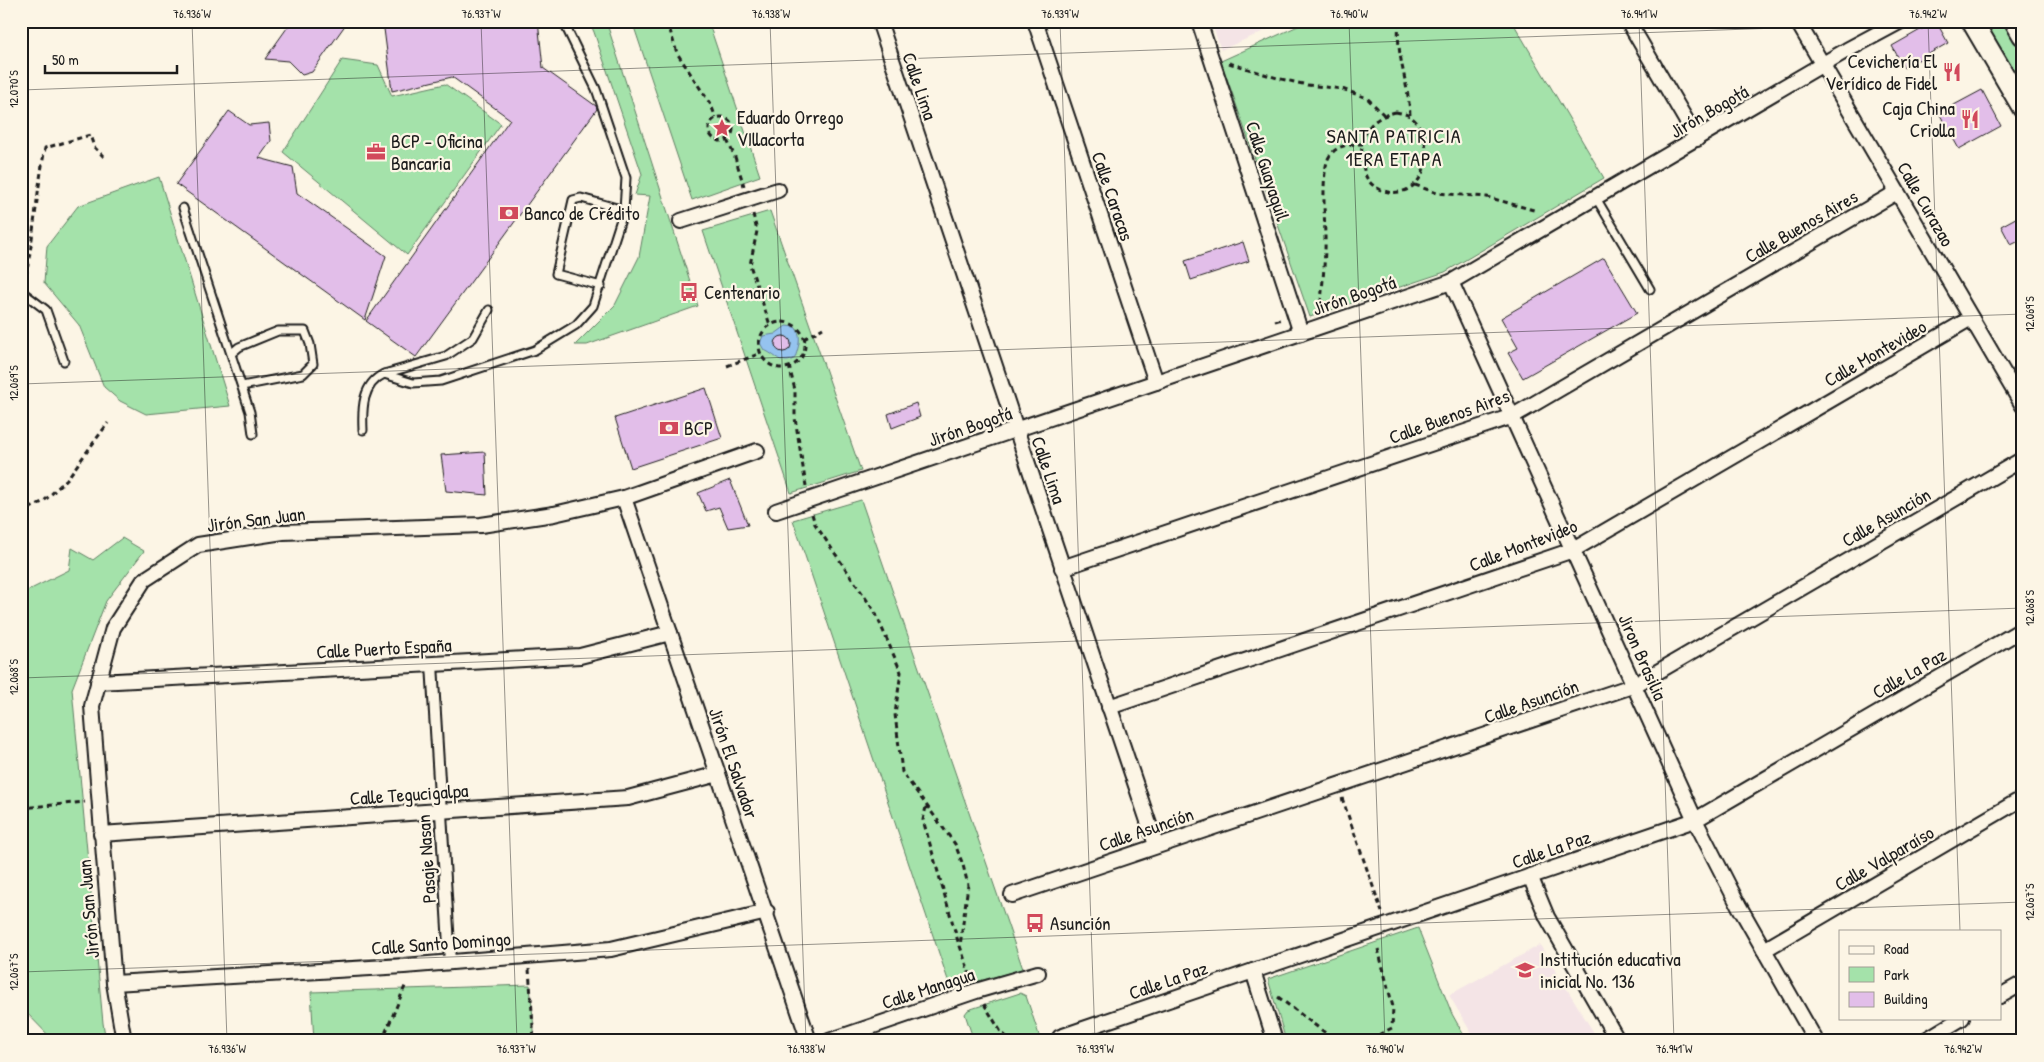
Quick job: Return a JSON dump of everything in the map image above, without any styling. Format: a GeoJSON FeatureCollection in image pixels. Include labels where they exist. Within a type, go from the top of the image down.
{"type":"FeatureCollection","features":[{"type":"Feature","properties":{"kind":"main road"},"geometry":{"type":"LineString","coordinates":[[1972,21],[2023,108]]}},
{"type":"Feature","properties":{"kind":"main road"},"geometry":{"type":"LineString","coordinates":[[2015,21],[2023,35]]}},
{"type":"Feature","properties":{"kind":"street","name":"Calle Lima"},"geometry":{"type":"LineString","coordinates":[[879,21],[1156,845]]}},
{"type":"Feature","properties":{"kind":"street","name":"Calle Caracas"},"geometry":{"type":"LineString","coordinates":[[1035,21],[1156,382]]}},
{"type":"Feature","properties":{"kind":"street","name":"Calle Guayaquil"},"geometry":{"type":"LineString","coordinates":[[1198,21],[1301,333]]}},
{"type":"Feature","properties":{"kind":"street"},"geometry":{"type":"LineString","coordinates":[[1628,21],[1697,139]]}},
{"type":"Feature","properties":{"kind":"street","name":"Calle Curazao"},"geometry":{"type":"LineString","coordinates":[[1798,21],[2023,406]]}},
{"type":"Feature","properties":{"kind":"street","name":"Jirón Bogotá"},"geometry":{"type":"LineString","coordinates":[[776,511],[1451,282],[1901,21]]}},
{"type":"Feature","properties":{"kind":"street"},"geometry":{"type":"LineString","coordinates":[[681,221],[778,190]]}},
{"type":"Feature","properties":{"kind":"street","name":"Calle Buenos Aires"},"geometry":{"type":"LineString","coordinates":[[1062,568],[1513,416],[1897,192]]}},
{"type":"Feature","properties":{"kind":"street","name":"Jiron Brasilia"},"geometry":{"type":"LineString","coordinates":[[1451,282],[1696,820],[1739,906],[1816,1041]]}},
{"type":"Feature","properties":{"kind":"street","name":"Calle Montevideo"},"geometry":{"type":"LineString","coordinates":[[1109,707],[1574,550],[1971,318]]}},
{"type":"Feature","properties":{"kind":"street","name":"Jirón San Juan"},"geometry":{"type":"LineString","coordinates":[[124,1041],[114,983],[98,801],[92,706],[113,628],[144,580],[198,545],[283,532],[481,526],[554,514],[624,498],[757,451]]}},
{"type":"Feature","properties":{"kind":"street","name":"Calle Asunción"},"geometry":{"type":"LineString","coordinates":[[1012,895],[1635,685],[2023,459]]}},
{"type":"Feature","properties":{"kind":"street","name":"Jirón El Salvador"},"geometry":{"type":"LineString","coordinates":[[624,498],[767,912],[809,1041]]}},
{"type":"Feature","properties":{"kind":"street","name":"Calle La Paz"},"geometry":{"type":"LineString","coordinates":[[1060,1037],[1696,820],[2023,629]]}},
{"type":"Feature","properties":{"kind":"street","name":"Calle Puerto España"},"geometry":{"type":"LineString","coordinates":[[98,682],[580,656],[670,633]]}},
{"type":"Feature","properties":{"kind":"street","name":"Pasaje Nasan"},"geometry":{"type":"LineString","coordinates":[[432,664],[450,962]]}},
{"type":"Feature","properties":{"kind":"street","name":"Calle Tegucigalpa"},"geometry":{"type":"LineString","coordinates":[[101,834],[628,798],[718,774]]}},
{"type":"Feature","properties":{"kind":"street","name":"Calle Valparaíso"},"geometry":{"type":"LineString","coordinates":[[1764,950],[2023,798]]}},
{"type":"Feature","properties":{"kind":"street"},"geometry":{"type":"LineString","coordinates":[[1530,876],[1547,917],[1618,1041]]}},
{"type":"Feature","properties":{"kind":"street","name":"Calle Santo Domingo"},"geometry":{"type":"LineString","coordinates":[[114,983],[450,962],[611,949],[767,912]]}},
{"type":"Feature","properties":{"kind":"street"},"geometry":{"type":"LineString","coordinates":[[1253,971],[1275,1041]]}},
{"type":"Feature","properties":{"kind":"street","name":"Calle Managua"},"geometry":{"type":"LineString","coordinates":[[829,1041],[976,991],[1038,973]]}},
{"type":"Feature","properties":{"kind":"street"},"geometry":{"type":"LineString","coordinates":[[2002,995],[2023,983]]}},
{"type":"Feature","properties":{"kind":"street"},"geometry":{"type":"LineString","coordinates":[[1924,1041],[1959,1020]]}},
{"type":"Feature","properties":{"kind":"lane"},"geometry":{"type":"LineString","coordinates":[[384,374],[413,383],[441,381],[535,350],[576,325],[593,306],[624,210],[626,178],[596,90],[563,21]]}},
{"type":"Feature","properties":{"kind":"lane"},"geometry":{"type":"LineString","coordinates":[[601,286],[556,274],[572,200],[581,198],[624,210]]}},
{"type":"Feature","properties":{"kind":"lane"},"geometry":{"type":"LineString","coordinates":[[1596,198],[1650,289]]}},
{"type":"Feature","properties":{"kind":"lane"},"geometry":{"type":"LineString","coordinates":[[183,208],[232,353],[250,412],[252,434]]}},
{"type":"Feature","properties":{"kind":"lane"},"geometry":{"type":"LineString","coordinates":[[21,291],[46,310],[64,361]]}},
{"type":"Feature","properties":{"kind":"lane"},"geometry":{"type":"LineString","coordinates":[[363,430],[362,408],[368,388],[378,377],[412,364],[446,356],[473,338],[489,310]]}},
{"type":"Feature","properties":{"kind":"lane"},"geometry":{"type":"LineString","coordinates":[[232,353],[239,347],[278,331],[305,331],[310,344],[314,364],[303,374],[242,386]]}},
{"type":"Feature","properties":{"kind":"path"},"geometry":{"type":"LineString","coordinates":[[667,21],[677,53],[711,105],[716,118]]}},
{"type":"Feature","properties":{"kind":"path"},"geometry":{"type":"LineString","coordinates":[[722,26],[739,21]]}},
{"type":"Feature","properties":{"kind":"path"},"geometry":{"type":"LineString","coordinates":[[1399,21],[1400,49],[1409,95],[1410,116]]}},
{"type":"Feature","properties":{"kind":"path"},"geometry":{"type":"LineString","coordinates":[[1221,61],[1284,80],[1319,87],[1342,89],[1367,98],[1384,115]]}},
{"type":"Feature","properties":{"kind":"path"},"geometry":{"type":"LineString","coordinates":[[1396,112],[1410,116],[1420,126],[1425,146],[1425,162],[1421,177],[1414,185],[1399,191],[1383,192],[1374,187],[1368,180],[1364,170],[1363,144],[1365,132],[1370,123],[1384,115],[1396,112]]}},
{"type":"Feature","properties":{"kind":"path"},"geometry":{"type":"LineString","coordinates":[[716,118],[724,118],[731,122],[733,130],[727,140],[719,142],[710,135],[710,123],[716,118]]}},
{"type":"Feature","properties":{"kind":"path"},"geometry":{"type":"LineString","coordinates":[[26,276],[34,234],[38,184],[45,148],[90,135],[94,147],[104,157]]}},
{"type":"Feature","properties":{"kind":"path"},"geometry":{"type":"LineString","coordinates":[[727,140],[735,157],[757,230],[750,265],[770,325]]}},
{"type":"Feature","properties":{"kind":"path"},"geometry":{"type":"LineString","coordinates":[[1319,327],[1325,250],[1327,159],[1333,151],[1346,144],[1363,144]]}},
{"type":"Feature","properties":{"kind":"path"},"geometry":{"type":"LineString","coordinates":[[1414,185],[1436,193],[1487,197],[1537,211]]}},
{"type":"Feature","properties":{"kind":"path"},"geometry":{"type":"LineString","coordinates":[[788,322],[796,326],[804,339],[803,354],[798,361],[789,366],[776,367],[768,363],[761,353],[759,342],[761,335],[770,325],[788,322]]}},
{"type":"Feature","properties":{"kind":"path"},"geometry":{"type":"LineString","coordinates":[[804,339],[823,328]]}},
{"type":"Feature","properties":{"kind":"path"},"geometry":{"type":"LineString","coordinates":[[727,366],[761,353]]}},
{"type":"Feature","properties":{"kind":"path"},"geometry":{"type":"LineString","coordinates":[[789,366],[795,390],[795,418],[808,501],[814,524],[875,612],[901,672],[895,714],[902,772],[955,844],[968,885],[960,946]]}},
{"type":"Feature","properties":{"kind":"path"},"geometry":{"type":"LineString","coordinates":[[21,513],[44,501],[67,479],[108,423]]}},
{"type":"Feature","properties":{"kind":"path"},"geometry":{"type":"LineString","coordinates":[[1337,786],[1387,925]]}},
{"type":"Feature","properties":{"kind":"path"},"geometry":{"type":"LineString","coordinates":[[21,808],[98,801]]}},
{"type":"Feature","properties":{"kind":"path"},"geometry":{"type":"LineString","coordinates":[[926,806],[923,820],[960,946],[976,991],[1001,1032],[1011,1041]]}},
{"type":"Feature","properties":{"kind":"path"},"geometry":{"type":"LineString","coordinates":[[1378,949],[1394,1007],[1392,1028],[1376,1036],[1379,1041]]}},
{"type":"Feature","properties":{"kind":"path"},"geometry":{"type":"LineString","coordinates":[[529,956],[534,1041]]}},
{"type":"Feature","properties":{"kind":"path"},"geometry":{"type":"LineString","coordinates":[[382,1041],[406,984]]}},
{"type":"Feature","properties":{"kind":"path"},"geometry":{"type":"LineString","coordinates":[[1258,987],[1272,993],[1336,1041]]}},
{"type":"Feature","properties":{"kind":"shaded area"},"geometry":{"type":"Polygon","coordinates":[[[1211,21],[1287,21],[1221,50],[1211,21]]]}},
{"type":"Feature","properties":{"kind":"shaded area","name":"Institución educativa inicial No. 136"},"geometry":{"type":"Polygon","coordinates":[[[1540,945],[1599,1041],[1476,1041],[1449,995],[1540,945]]]}},
{"type":"Feature","properties":{"kind":"green space"},"geometry":{"type":"Polygon","coordinates":[[[589,21],[606,21],[698,306],[587,345],[575,345],[615,305],[639,257],[650,196],[635,195],[642,174],[589,21]]]}},
{"type":"Feature","properties":{"kind":"green space"},"geometry":{"type":"Polygon","coordinates":[[[632,21],[708,21],[760,176],[692,200],[632,21]]]}},
{"type":"Feature","properties":{"kind":"green space"},"geometry":{"type":"Polygon","coordinates":[[[1309,21],[1512,21],[1604,178],[1445,272],[1310,317],[1221,61],[1309,21]]]}},
{"type":"Feature","properties":{"kind":"green space"},"geometry":{"type":"Polygon","coordinates":[[[1984,21],[2005,21],[2023,52],[2023,89],[1984,21]]]}},
{"type":"Feature","properties":{"kind":"green space"},"geometry":{"type":"Polygon","coordinates":[[[342,60],[378,65],[392,96],[445,84],[501,124],[407,255],[283,152],[342,60]]]}},
{"type":"Feature","properties":{"kind":"green space"},"geometry":{"type":"Polygon","coordinates":[[[159,177],[230,406],[146,414],[120,401],[104,387],[79,325],[44,283],[47,246],[78,206],[159,177]]]}},
{"type":"Feature","properties":{"kind":"green space"},"geometry":{"type":"Polygon","coordinates":[[[770,211],[861,471],[791,493],[703,231],[770,211]]]}},
{"type":"Feature","properties":{"kind":"green space"},"geometry":{"type":"Polygon","coordinates":[[[861,500],[1023,969],[951,989],[793,520],[861,500]]]}},
{"type":"Feature","properties":{"kind":"green space"},"geometry":{"type":"Polygon","coordinates":[[[122,538],[144,551],[106,601],[72,689],[106,1041],[54,1041],[21,1007],[21,594],[69,570],[72,548],[93,560],[122,538]]]}},
{"type":"Feature","properties":{"kind":"green space"},"geometry":{"type":"Polygon","coordinates":[[[1418,928],[1452,1014],[1467,1041],[1286,1041],[1268,979],[1418,928]]]}},
{"type":"Feature","properties":{"kind":"green space"},"geometry":{"type":"Polygon","coordinates":[[[530,985],[535,1041],[314,1041],[311,992],[530,985]]]}},
{"type":"Feature","properties":{"kind":"green space"},"geometry":{"type":"Polygon","coordinates":[[[1020,993],[1026,996],[1041,1041],[974,1041],[965,1014],[968,1010],[1020,993]]]}},
{"type":"Feature","properties":{"kind":"water"},"geometry":{"type":"Polygon","coordinates":[[[786,326],[795,327],[799,338],[795,358],[786,361],[782,360],[764,350],[760,343],[763,336],[775,334],[786,326]],[[784,336],[780,337],[776,348],[783,352],[790,349],[790,341],[784,336]]]}},
{"type":"Feature","properties":{"kind":"building"},"geometry":{"type":"Polygon","coordinates":[[[292,21],[348,21],[312,72],[302,75],[288,61],[265,59],[292,21]]]}},
{"type":"Feature","properties":{"kind":"building"},"geometry":{"type":"Polygon","coordinates":[[[383,21],[538,21],[543,68],[596,106],[597,109],[416,357],[366,321],[510,119],[452,77],[392,91],[383,21]]]}},
{"type":"Feature","properties":{"kind":"building"},"geometry":{"type":"Polygon","coordinates":[[[1936,21],[1948,43],[1904,68],[1892,46],[1936,21]]]}},
{"type":"Feature","properties":{"kind":"building","name":"Caja China Criolla"},"geometry":{"type":"Polygon","coordinates":[[[1982,90],[2001,126],[1959,149],[1939,113],[1982,90]]]}},
{"type":"Feature","properties":{"kind":"building"},"geometry":{"type":"Polygon","coordinates":[[[229,111],[249,125],[269,123],[271,141],[259,158],[293,167],[297,193],[386,256],[365,320],[176,184],[229,111]]]}},
{"type":"Feature","properties":{"kind":"building"},"geometry":{"type":"Polygon","coordinates":[[[2023,214],[2023,239],[2011,245],[2001,226],[2023,214]]]}},
{"type":"Feature","properties":{"kind":"building"},"geometry":{"type":"Polygon","coordinates":[[[1243,242],[1249,261],[1191,280],[1185,261],[1243,242]]]}},
{"type":"Feature","properties":{"kind":"building"},"geometry":{"type":"Polygon","coordinates":[[[1604,258],[1637,313],[1523,378],[1508,353],[1518,348],[1501,318],[1604,258]]]}},
{"type":"Feature","properties":{"kind":"building"},"geometry":{"type":"Polygon","coordinates":[[[783,336],[791,344],[783,352],[775,344],[783,336]]]}},
{"type":"Feature","properties":{"kind":"building","name":"BCP"},"geometry":{"type":"Polygon","coordinates":[[[706,388],[722,438],[631,468],[615,418],[706,388]]]}},
{"type":"Feature","properties":{"kind":"building"},"geometry":{"type":"Polygon","coordinates":[[[916,403],[920,417],[892,428],[888,414],[916,403]]]}},
{"type":"Feature","properties":{"kind":"building"},"geometry":{"type":"Polygon","coordinates":[[[485,452],[487,495],[446,491],[441,455],[485,452]]]}},
{"type":"Feature","properties":{"kind":"building"},"geometry":{"type":"Polygon","coordinates":[[[730,480],[748,525],[728,528],[719,507],[706,511],[698,493],[730,480]]]}},
{"type":"Feature","properties":{"kind":"place","name":"Cevichería El Verídico de Fidel"},"geometry":{"type":"Point","coordinates":[1952,72]}},
{"type":"Feature","properties":{"kind":"place","name":"Caja China Criolla"},"geometry":{"type":"Point","coordinates":[1970,119]}},
{"type":"Feature","properties":{"kind":"place","name":"Eduardo Orrego VIllacorta"},"geometry":{"type":"Point","coordinates":[722,128]}},
{"type":"Feature","properties":{"kind":"place","name":"BCP - Oficina Bancaria"},"geometry":{"type":"Point","coordinates":[376,152]}},
{"type":"Feature","properties":{"kind":"place","name":"Banco de Crédito"},"geometry":{"type":"Point","coordinates":[509,213]}},
{"type":"Feature","properties":{"kind":"place","name":"Centenario"},"geometry":{"type":"Point","coordinates":[689,292]}},
{"type":"Feature","properties":{"kind":"place","name":"BCP"},"geometry":{"type":"Point","coordinates":[669,428]}},
{"type":"Feature","properties":{"kind":"place","name":"Asunción"},"geometry":{"type":"Point","coordinates":[1035,923]}},
{"type":"Feature","properties":{"kind":"place","name":"Institución educativa inicial No. 136"},"geometry":{"type":"Point","coordinates":[1525,970]}},
{"type":"Feature","properties":{"kind":"district","name":"SANTA PATRICIA 1ERA ETAPA"},"geometry":{"type":"Point","coordinates":[1394,148]}}]}
